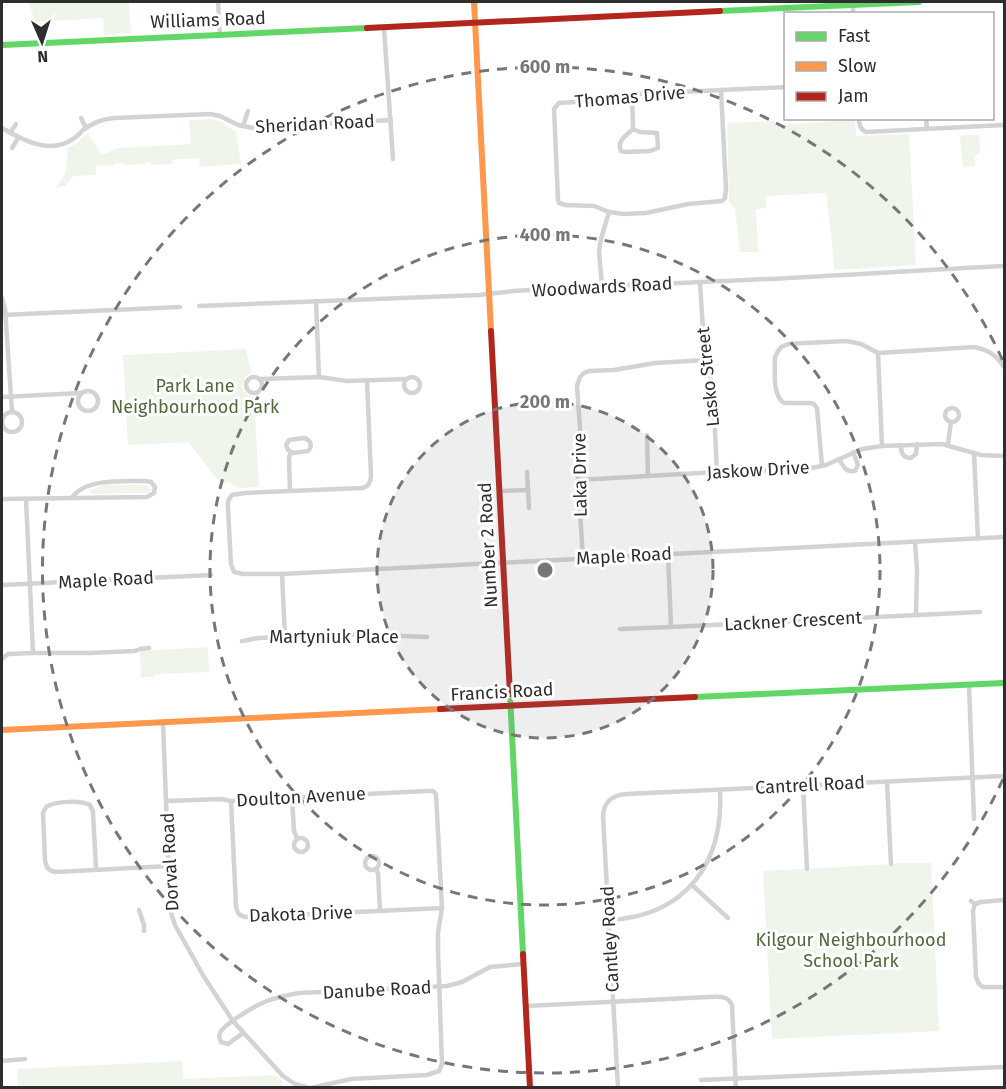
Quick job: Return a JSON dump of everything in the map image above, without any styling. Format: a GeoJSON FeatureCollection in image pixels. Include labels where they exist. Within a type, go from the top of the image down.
{"type":"FeatureCollection","features":[{"type":"Feature","properties":{"kind":"street"},"geometry":{"type":"LineString","coordinates":[[218,2],[220,35]]}},
{"type":"Feature","properties":{"kind":"street","name":"Number 2 Road"},"geometry":{"type":"LineString","coordinates":[[474,2],[530,1088]]}},
{"type":"Feature","properties":{"kind":"street"},"geometry":{"type":"LineString","coordinates":[[765,2],[765,9]]}},
{"type":"Feature","properties":{"kind":"street","name":"Williams Road"},"geometry":{"type":"LineString","coordinates":[[2,45],[919,2]]}},
{"type":"Feature","properties":{"kind":"street"},"geometry":{"type":"LineString","coordinates":[[853,4],[853,12]]}},
{"type":"Feature","properties":{"kind":"street"},"geometry":{"type":"LineString","coordinates":[[384,28],[393,159]]}},
{"type":"Feature","properties":{"kind":"street","name":"Thomas Drive"},"geometry":{"type":"LineString","coordinates":[[609,213],[594,206],[559,203],[554,109],[556,104],[591,101],[618,95],[784,87]]}},
{"type":"Feature","properties":{"kind":"street"},"geometry":{"type":"LineString","coordinates":[[602,286],[599,251],[609,213],[646,213],[688,204],[722,201],[725,198],[721,90]]}},
{"type":"Feature","properties":{"kind":"street"},"geometry":{"type":"LineString","coordinates":[[632,94],[633,129],[620,142],[619,147],[625,152],[650,151],[658,148],[657,133],[642,133],[633,129]]}},
{"type":"Feature","properties":{"kind":"street"},"geometry":{"type":"LineString","coordinates":[[243,126],[248,111]]}},
{"type":"Feature","properties":{"kind":"street","name":"Sheridan Road"},"geometry":{"type":"LineString","coordinates":[[2,128],[28,143],[56,145],[71,140],[86,128],[111,118],[207,114],[256,128],[391,120]]}},
{"type":"Feature","properties":{"kind":"street"},"geometry":{"type":"LineString","coordinates":[[81,118],[86,128]]}},
{"type":"Feature","properties":{"kind":"street"},"geometry":{"type":"LineString","coordinates":[[859,120],[859,125],[866,132],[1005,125]]}},
{"type":"Feature","properties":{"kind":"street"},"geometry":{"type":"LineString","coordinates":[[926,120],[927,129]]}},
{"type":"Feature","properties":{"kind":"street"},"geometry":{"type":"LineString","coordinates":[[10,133],[16,124]]}},
{"type":"Feature","properties":{"kind":"street"},"geometry":{"type":"LineString","coordinates":[[12,148],[18,138]]}},
{"type":"Feature","properties":{"kind":"street","name":"Woodwards Road"},"geometry":{"type":"LineString","coordinates":[[199,306],[316,302],[1005,266]]}},
{"type":"Feature","properties":{"kind":"street","name":"Lasko Street"},"geometry":{"type":"LineString","coordinates":[[700,282],[703,337],[713,392],[717,472]]}},
{"type":"Feature","properties":{"kind":"street"},"geometry":{"type":"LineString","coordinates":[[2,298],[5,309],[12,411]]}},
{"type":"Feature","properties":{"kind":"street"},"geometry":{"type":"LineString","coordinates":[[316,302],[320,376]]}},
{"type":"Feature","properties":{"kind":"street"},"geometry":{"type":"LineString","coordinates":[[4,315],[180,307]]}},
{"type":"Feature","properties":{"kind":"street"},"geometry":{"type":"LineString","coordinates":[[822,466],[817,408],[810,403],[787,404],[779,399],[776,383],[777,353],[781,347],[847,341],[861,344],[878,353],[974,347],[989,351],[1005,367]]}},
{"type":"Feature","properties":{"kind":"street"},"geometry":{"type":"LineString","coordinates":[[878,353],[882,446]]}},
{"type":"Feature","properties":{"kind":"street","name":"Laka Drive"},"geometry":{"type":"LineString","coordinates":[[583,558],[577,464],[580,428],[577,386],[580,377],[584,373],[655,363],[707,360]]}},
{"type":"Feature","properties":{"kind":"street"},"geometry":{"type":"LineString","coordinates":[[261,380],[320,376],[340,381],[406,379]]}},
{"type":"Feature","properties":{"kind":"street"},"geometry":{"type":"LineString","coordinates":[[225,492],[230,497],[239,493],[369,487],[371,478],[367,381]]}},
{"type":"Feature","properties":{"kind":"street"},"geometry":{"type":"LineString","coordinates":[[2,397],[87,391],[95,393],[98,401],[95,408],[87,411],[81,409],[78,401],[81,393]]}},
{"type":"Feature","properties":{"kind":"street"},"geometry":{"type":"LineString","coordinates":[[12,411],[20,415],[22,421],[20,428],[13,432],[5,430],[2,422],[4,415],[12,411]]}},
{"type":"Feature","properties":{"kind":"street"},"geometry":{"type":"LineString","coordinates":[[948,444],[951,422]]}},
{"type":"Feature","properties":{"kind":"street"},"geometry":{"type":"LineString","coordinates":[[647,435],[648,476]]}},
{"type":"Feature","properties":{"kind":"street"},"geometry":{"type":"LineString","coordinates":[[305,439],[310,443],[311,447],[307,452],[291,452],[286,446],[290,440],[305,439]]}},
{"type":"Feature","properties":{"kind":"street"},"geometry":{"type":"LineString","coordinates":[[901,445],[903,455],[908,458],[916,454],[917,444]]}},
{"type":"Feature","properties":{"kind":"street","name":"Jaskow Drive"},"geometry":{"type":"LineString","coordinates":[[578,480],[807,469],[822,466],[862,449],[917,444],[948,444],[987,456],[1005,456]]}},
{"type":"Feature","properties":{"kind":"street"},"geometry":{"type":"LineString","coordinates":[[290,491],[288,460],[291,452]]}},
{"type":"Feature","properties":{"kind":"street"},"geometry":{"type":"LineString","coordinates":[[839,459],[846,470],[855,471],[858,462],[853,452]]}},
{"type":"Feature","properties":{"kind":"street"},"geometry":{"type":"LineString","coordinates":[[974,453],[978,539]]}},
{"type":"Feature","properties":{"kind":"street"},"geometry":{"type":"LineString","coordinates":[[527,472],[529,508]]}},
{"type":"Feature","properties":{"kind":"street"},"geometry":{"type":"LineString","coordinates":[[2,499],[147,497],[153,495],[155,489],[153,483],[146,481],[103,482],[77,492],[72,498]]}},
{"type":"Feature","properties":{"kind":"street"},"geometry":{"type":"LineString","coordinates":[[500,491],[528,490]]}},
{"type":"Feature","properties":{"kind":"street","name":"Maple Road"},"geometry":{"type":"LineString","coordinates":[[230,497],[228,508],[231,567],[234,572],[243,574],[282,574],[1005,537]]}},
{"type":"Feature","properties":{"kind":"street"},"geometry":{"type":"LineString","coordinates":[[26,499],[33,652]]}},
{"type":"Feature","properties":{"kind":"street"},"geometry":{"type":"LineString","coordinates":[[915,542],[916,615]]}},
{"type":"Feature","properties":{"kind":"street"},"geometry":{"type":"LineString","coordinates":[[668,554],[671,627]]}},
{"type":"Feature","properties":{"kind":"street"},"geometry":{"type":"LineString","coordinates":[[282,574],[285,637]]}},
{"type":"Feature","properties":{"kind":"street","name":"Maple Road"},"geometry":{"type":"LineString","coordinates":[[2,585],[211,575]]}},
{"type":"Feature","properties":{"kind":"street","name":"Lackner Crescent"},"geometry":{"type":"LineString","coordinates":[[620,629],[980,612]]}},
{"type":"Feature","properties":{"kind":"street","name":"Martyniuk Place"},"geometry":{"type":"LineString","coordinates":[[242,640],[352,634],[427,637]]}},
{"type":"Feature","properties":{"kind":"street"},"geometry":{"type":"LineString","coordinates":[[2,659],[8,654],[33,652],[89,653],[135,651],[149,648]]}},
{"type":"Feature","properties":{"kind":"street","name":"Francis Road"},"geometry":{"type":"LineString","coordinates":[[2,730],[1005,683]]}},
{"type":"Feature","properties":{"kind":"street"},"geometry":{"type":"LineString","coordinates":[[969,685],[974,819]]}},
{"type":"Feature","properties":{"kind":"street","name":"Dorval Road"},"geometry":{"type":"LineString","coordinates":[[163,723],[170,906],[175,925],[204,977],[233,1021],[283,1076],[295,1084],[310,1088],[351,1079],[427,1075],[439,1071],[442,1064],[438,987]]}},
{"type":"Feature","properties":{"kind":"street","name":"Cantrell Road"},"geometry":{"type":"LineString","coordinates":[[615,796],[1005,776]]}},
{"type":"Feature","properties":{"kind":"street"},"geometry":{"type":"LineString","coordinates":[[887,782],[891,864]]}},
{"type":"Feature","properties":{"kind":"street"},"geometry":{"type":"LineString","coordinates":[[803,785],[807,868]]}},
{"type":"Feature","properties":{"kind":"street"},"geometry":{"type":"LineString","coordinates":[[609,920],[634,917],[655,911],[692,885],[709,859],[716,840],[721,815],[720,789]]}},
{"type":"Feature","properties":{"kind":"street","name":"Doulton Avenue"},"geometry":{"type":"LineString","coordinates":[[167,801],[221,799],[231,801],[426,790],[435,792],[442,908]]}},
{"type":"Feature","properties":{"kind":"street","name":"Cantley Road"},"geometry":{"type":"LineString","coordinates":[[615,796],[606,803],[603,812],[618,1088]]}},
{"type":"Feature","properties":{"kind":"street"},"geometry":{"type":"LineString","coordinates":[[292,798],[294,831],[297,838]]}},
{"type":"Feature","properties":{"kind":"street","name":"Dakota Drive"},"geometry":{"type":"LineString","coordinates":[[231,801],[236,906],[240,916],[442,908]]}},
{"type":"Feature","properties":{"kind":"street"},"geometry":{"type":"LineString","coordinates":[[96,869],[92,803],[44,805],[46,870],[56,872],[169,866]]}},
{"type":"Feature","properties":{"kind":"street"},"geometry":{"type":"LineString","coordinates":[[376,869],[380,911]]}},
{"type":"Feature","properties":{"kind":"street"},"geometry":{"type":"LineString","coordinates":[[692,885],[728,918]]}},
{"type":"Feature","properties":{"kind":"street"},"geometry":{"type":"LineString","coordinates":[[1005,900],[973,902],[976,977],[983,987],[1005,987]]}},
{"type":"Feature","properties":{"kind":"street"},"geometry":{"type":"LineString","coordinates":[[438,987],[438,939],[442,908]]}},
{"type":"Feature","properties":{"kind":"street"},"geometry":{"type":"LineString","coordinates":[[139,910],[144,931]]}},
{"type":"Feature","properties":{"kind":"street","name":"Danube Road"},"geometry":{"type":"LineString","coordinates":[[233,1021],[267,1001],[289,995],[447,986],[462,982],[490,967],[523,964]]}},
{"type":"Feature","properties":{"kind":"street"},"geometry":{"type":"LineString","coordinates":[[526,1006],[724,997],[732,1005],[736,1088]]}},
{"type":"Feature","properties":{"kind":"street"},"geometry":{"type":"LineString","coordinates":[[233,1021],[220,1032],[221,1042],[228,1044],[243,1033]]}},
{"type":"Feature","properties":{"kind":"street"},"geometry":{"type":"LineString","coordinates":[[2,1061],[25,1059]]}},
{"type":"Feature","properties":{"kind":"street"},"geometry":{"type":"LineString","coordinates":[[701,1080],[1005,1067]]}},
{"type":"Feature","properties":{"kind":"green space"},"geometry":{"type":"Polygon","coordinates":[[[29,2],[129,2],[131,33],[104,35],[103,18],[35,22],[29,2]]]}},
{"type":"Feature","properties":{"kind":"green space"},"geometry":{"type":"Polygon","coordinates":[[[211,119],[222,122],[236,132],[241,164],[200,167],[199,158],[172,160],[172,164],[151,165],[151,161],[145,164],[96,165],[96,175],[73,176],[65,186],[56,188],[66,172],[68,148],[88,133],[102,155],[117,148],[191,144],[189,120],[211,119]]]}},
{"type":"Feature","properties":{"kind":"green space"},"geometry":{"type":"Polygon","coordinates":[[[855,120],[856,136],[909,134],[916,265],[834,270],[826,193],[766,196],[766,208],[756,209],[758,252],[740,252],[735,208],[729,202],[727,123],[775,121],[776,125],[855,120]]]}},
{"type":"Feature","properties":{"kind":"green space"},"geometry":{"type":"Polygon","coordinates":[[[962,135],[979,135],[980,152],[975,157],[975,166],[963,167],[960,138],[962,135]]]}},
{"type":"Feature","properties":{"kind":"green space","name":"Park Lane Neighbourhood Park"},"geometry":{"type":"Polygon","coordinates":[[[246,349],[251,373],[245,377],[242,387],[246,394],[254,397],[259,487],[239,488],[228,482],[221,484],[188,442],[128,445],[123,355],[246,349]]]}},
{"type":"Feature","properties":{"kind":"green space"},"geometry":{"type":"Polygon","coordinates":[[[103,485],[146,485],[151,490],[146,493],[90,493],[91,490],[103,485]]]}},
{"type":"Feature","properties":{"kind":"green space"},"geometry":{"type":"Polygon","coordinates":[[[208,647],[209,672],[155,674],[155,677],[141,677],[140,651],[208,647]]]}},
{"type":"Feature","properties":{"kind":"green space","name":"Kilgour Neighbourhood School Park"},"geometry":{"type":"Polygon","coordinates":[[[931,863],[939,1031],[772,1039],[763,871],[931,863]]]}},
{"type":"Feature","properties":{"kind":"green space"},"geometry":{"type":"Polygon","coordinates":[[[182,1061],[183,1079],[274,1075],[282,1081],[282,1087],[18,1087],[17,1069],[182,1061]]]}},
{"type":"Feature","properties":{"kind":"traffic: fast"},"geometry":{"type":"LineString","coordinates":[[720,11],[919,2]]}},
{"type":"Feature","properties":{"kind":"traffic: fast"},"geometry":{"type":"LineString","coordinates":[[2,45],[367,28]]}},
{"type":"Feature","properties":{"kind":"traffic: fast"},"geometry":{"type":"LineString","coordinates":[[695,697],[1004,683]]}},
{"type":"Feature","properties":{"kind":"traffic: fast"},"geometry":{"type":"LineString","coordinates":[[510,694],[523,954]]}},
{"type":"Feature","properties":{"kind":"traffic: slow"},"geometry":{"type":"LineString","coordinates":[[474,2],[491,331]]}},
{"type":"Feature","properties":{"kind":"traffic: slow"},"geometry":{"type":"LineString","coordinates":[[2,730],[440,709]]}},
{"type":"Feature","properties":{"kind":"traffic: jam"},"geometry":{"type":"LineString","coordinates":[[367,28],[720,11]]}},
{"type":"Feature","properties":{"kind":"traffic: jam"},"geometry":{"type":"LineString","coordinates":[[491,331],[510,694]]}},
{"type":"Feature","properties":{"kind":"traffic: jam"},"geometry":{"type":"LineString","coordinates":[[440,709],[695,697]]}},
{"type":"Feature","properties":{"kind":"traffic: jam"},"geometry":{"type":"LineString","coordinates":[[523,954],[530,1088]]}}]}
